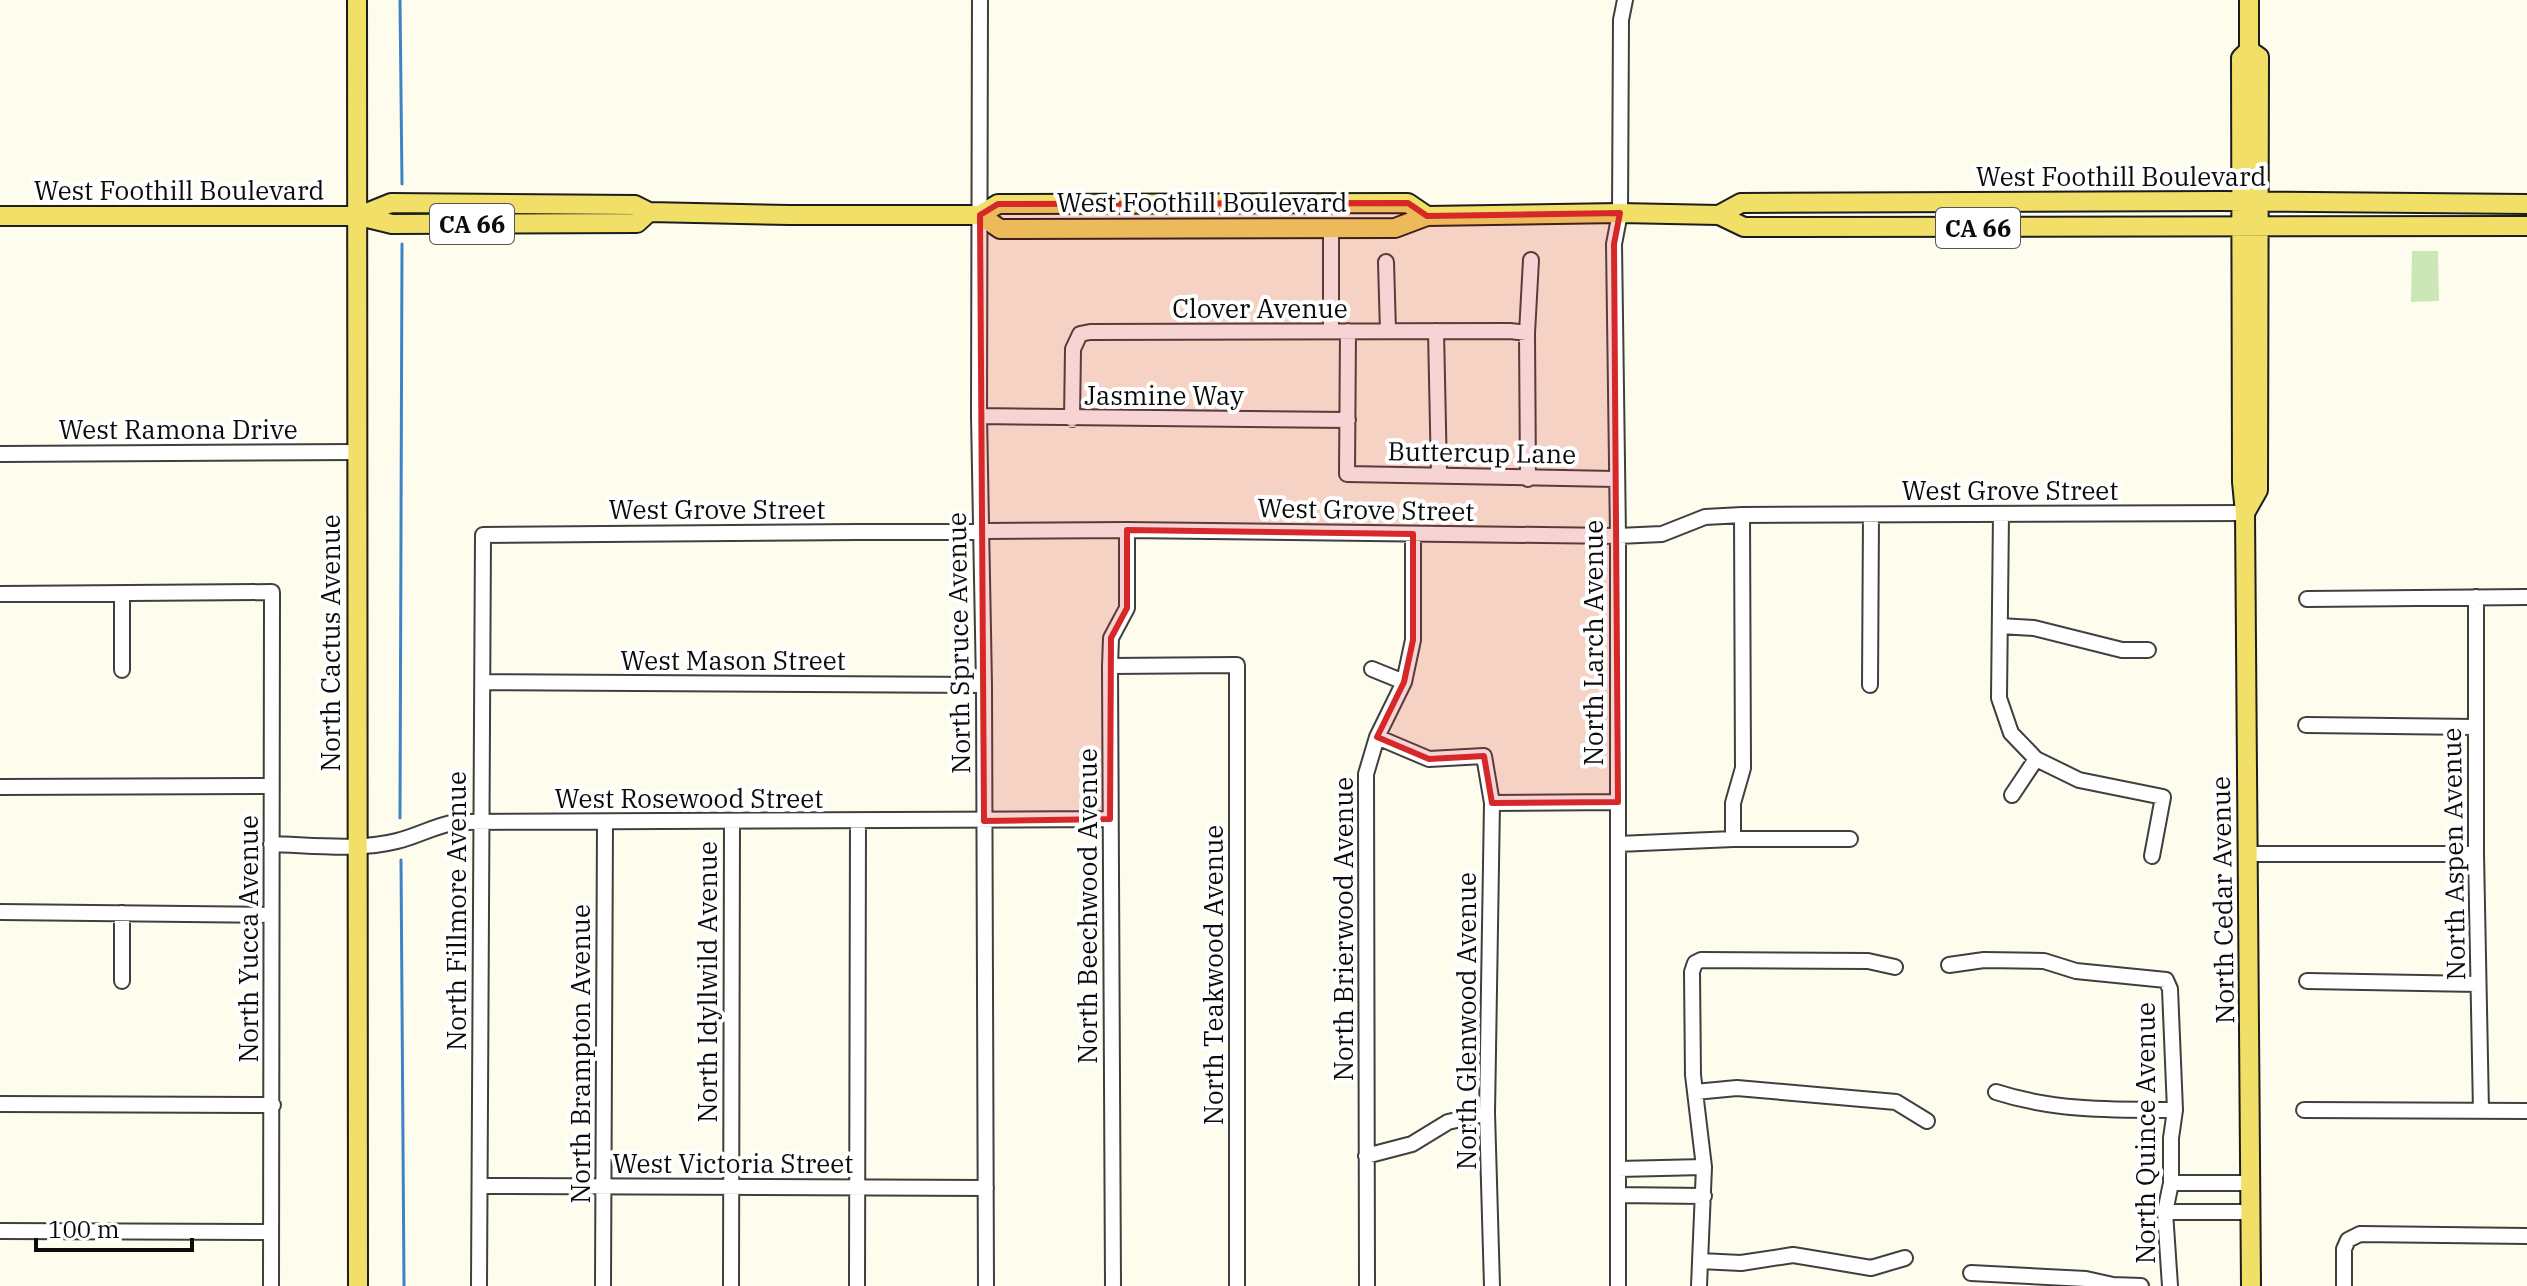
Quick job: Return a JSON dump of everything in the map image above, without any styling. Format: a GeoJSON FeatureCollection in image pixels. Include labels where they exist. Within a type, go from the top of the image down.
{"type":"FeatureCollection","features":[{"type":"Feature","properties":{"kind":"main road","name":"North Cactus Avenue"},"geometry":{"type":"LineString","coordinates":[[357,0],[358,1286]]}},
{"type":"Feature","properties":{"kind":"main road","name":"North Cedar Avenue"},"geometry":{"type":"LineString","coordinates":[[2245,513],[2258,490],[2250,202],[2241,58],[2249,50],[2249,0]]}},
{"type":"Feature","properties":{"kind":"main road"},"geometry":{"type":"LineString","coordinates":[[1933,228],[1939,218],[1951,214],[2010,214],[2037,202]]}},
{"type":"Feature","properties":{"kind":"main road","name":"West Foothill Boulevard"},"geometry":{"type":"LineString","coordinates":[[0,216],[359,216],[392,224],[587,224],[637,223],[649,212],[980,215],[998,204],[1408,203],[1427,216]]}},
{"type":"Feature","properties":{"kind":"main road","name":"West Foothill Boulevard"},"geometry":{"type":"LineString","coordinates":[[1719,215],[1741,203],[2527,204]]}},
{"type":"Feature","properties":{"kind":"main road"},"geometry":{"type":"LineString","coordinates":[[1766,227],[1770,215],[1866,212],[1883,203]]}},
{"type":"Feature","properties":{"kind":"main road","name":"West Foothill Boulevard"},"geometry":{"type":"LineString","coordinates":[[980,215],[1000,229],[1395,228],[1427,216],[1620,213],[1719,215],[1744,227],[2527,226]]}},
{"type":"Feature","properties":{"kind":"main road","name":"North Cedar Avenue"},"geometry":{"type":"LineString","coordinates":[[2250,226],[2241,395],[2245,513],[2251,1286]]}},
{"type":"Feature","properties":{"kind":"main road"},"geometry":{"type":"LineString","coordinates":[[2241,395],[2251,399],[2251,443],[2258,457]]}},
{"type":"Feature","properties":{"kind":"street","name":"North Spruce Avenue"},"geometry":{"type":"LineString","coordinates":[[980,0],[979,416],[984,685],[986,1286]]}},
{"type":"Feature","properties":{"kind":"street","name":"North Larch Avenue"},"geometry":{"type":"LineString","coordinates":[[1618,1286],[1618,536],[1614,244],[1620,213],[1621,20],[1625,0]]}},
{"type":"Feature","properties":{"kind":"street"},"geometry":{"type":"LineString","coordinates":[[1331,228],[1331,331]]}},
{"type":"Feature","properties":{"kind":"street"},"geometry":{"type":"LineString","coordinates":[[1528,479],[1527,333],[1531,260]]}},
{"type":"Feature","properties":{"kind":"street"},"geometry":{"type":"LineString","coordinates":[[1386,262],[1388,331]]}},
{"type":"Feature","properties":{"kind":"street"},"geometry":{"type":"LineString","coordinates":[[1348,331],[1348,420]]}},
{"type":"Feature","properties":{"kind":"street"},"geometry":{"type":"LineString","coordinates":[[1436,331],[1439,475]]}},
{"type":"Feature","properties":{"kind":"street","name":"Clover Avenue"},"geometry":{"type":"LineString","coordinates":[[1072,419],[1073,349],[1080,334],[1090,332],[1527,333]]}},
{"type":"Feature","properties":{"kind":"street","name":"Jasmine Way"},"geometry":{"type":"LineString","coordinates":[[979,416],[1348,420]]}},
{"type":"Feature","properties":{"kind":"street","name":"Buttercup Lane"},"geometry":{"type":"LineString","coordinates":[[1348,420],[1347,474],[1615,479]]}},
{"type":"Feature","properties":{"kind":"street","name":"West Ramona Drive"},"geometry":{"type":"LineString","coordinates":[[0,454],[357,452]]}},
{"type":"Feature","properties":{"kind":"street","name":"West Grove Street"},"geometry":{"type":"LineString","coordinates":[[483,535],[1127,530],[1618,536],[1662,534],[1705,517],[1742,515],[2245,513]]}},
{"type":"Feature","properties":{"kind":"street"},"geometry":{"type":"LineString","coordinates":[[2001,514],[1999,698],[2011,733],[2036,759],[2079,780],[2163,797],[2152,856]]}},
{"type":"Feature","properties":{"kind":"street"},"geometry":{"type":"LineString","coordinates":[[1733,839],[1733,803],[1743,768],[1742,515]]}},
{"type":"Feature","properties":{"kind":"street"},"geometry":{"type":"LineString","coordinates":[[1870,685],[1871,515]]}},
{"type":"Feature","properties":{"kind":"street","name":"North Beechwood Avenue"},"geometry":{"type":"LineString","coordinates":[[1113,1286],[1110,666],[1111,638],[1127,608],[1127,530]]}},
{"type":"Feature","properties":{"kind":"street","name":"North Brierwood Avenue"},"geometry":{"type":"LineString","coordinates":[[1367,1286],[1366,774],[1377,737],[1404,682],[1413,640],[1413,534]]}},
{"type":"Feature","properties":{"kind":"street","name":"North Fillmore Avenue"},"geometry":{"type":"LineString","coordinates":[[479,1286],[483,535]]}},
{"type":"Feature","properties":{"kind":"street","name":"North Yucca Avenue"},"geometry":{"type":"LineString","coordinates":[[122,594],[272,592],[271,1286]]}},
{"type":"Feature","properties":{"kind":"street"},"geometry":{"type":"LineString","coordinates":[[0,594],[122,594],[122,670]]}},
{"type":"Feature","properties":{"kind":"street","name":"North Aspen Avenue"},"geometry":{"type":"LineString","coordinates":[[2476,597],[2476,854],[2481,1111]]}},
{"type":"Feature","properties":{"kind":"street"},"geometry":{"type":"LineString","coordinates":[[2307,599],[2527,597]]}},
{"type":"Feature","properties":{"kind":"street"},"geometry":{"type":"LineString","coordinates":[[2000,626],[2034,628],[2122,650],[2148,650]]}},
{"type":"Feature","properties":{"kind":"street","name":"North Teakwood Avenue"},"geometry":{"type":"LineString","coordinates":[[1110,666],[1237,665],[1237,1286]]}},
{"type":"Feature","properties":{"kind":"street"},"geometry":{"type":"LineString","coordinates":[[1372,669],[1404,682]]}},
{"type":"Feature","properties":{"kind":"street","name":"West Mason Street"},"geometry":{"type":"LineString","coordinates":[[482,682],[984,685]]}},
{"type":"Feature","properties":{"kind":"street"},"geometry":{"type":"LineString","coordinates":[[2306,725],[2476,727]]}},
{"type":"Feature","properties":{"kind":"street","name":"North Glenwood Avenue"},"geometry":{"type":"LineString","coordinates":[[1377,737],[1429,759],[1484,756],[1492,803],[1487,1113],[1492,1286]]}},
{"type":"Feature","properties":{"kind":"street"},"geometry":{"type":"LineString","coordinates":[[2012,795],[2036,759]]}},
{"type":"Feature","properties":{"kind":"street"},"geometry":{"type":"LineString","coordinates":[[0,787],[271,786]]}},
{"type":"Feature","properties":{"kind":"street"},"geometry":{"type":"LineString","coordinates":[[1492,803],[1618,802]]}},
{"type":"Feature","properties":{"kind":"street","name":"West Rosewood Street"},"geometry":{"type":"LineString","coordinates":[[271,844],[396,842],[441,824],[480,822],[1110,819]]}},
{"type":"Feature","properties":{"kind":"street","name":"North Idyllwild Avenue"},"geometry":{"type":"LineString","coordinates":[[731,1286],[732,821]]}},
{"type":"Feature","properties":{"kind":"street","name":"North Brampton Avenue"},"geometry":{"type":"LineString","coordinates":[[603,1286],[605,822]]}},
{"type":"Feature","properties":{"kind":"street"},"geometry":{"type":"LineString","coordinates":[[857,1286],[858,822]]}},
{"type":"Feature","properties":{"kind":"street"},"geometry":{"type":"LineString","coordinates":[[1618,844],[1733,839],[1850,839]]}},
{"type":"Feature","properties":{"kind":"street"},"geometry":{"type":"LineString","coordinates":[[2247,854],[2476,854]]}},
{"type":"Feature","properties":{"kind":"street"},"geometry":{"type":"LineString","coordinates":[[0,912],[271,915]]}},
{"type":"Feature","properties":{"kind":"street"},"geometry":{"type":"LineString","coordinates":[[122,913],[122,981]]}},
{"type":"Feature","properties":{"kind":"street"},"geometry":{"type":"LineString","coordinates":[[1699,1286],[1704,1167],[1695,1092],[1692,972],[1695,963],[1701,960],[1868,961],[1895,967]]}},
{"type":"Feature","properties":{"kind":"street","name":"North Quince Avenue"},"geometry":{"type":"LineString","coordinates":[[1949,965],[1984,960],[2044,961],[2076,971],[2166,980],[2170,989],[2175,1110],[2171,1138],[2171,1183],[2165,1212],[2170,1286]]}},
{"type":"Feature","properties":{"kind":"street"},"geometry":{"type":"LineString","coordinates":[[2307,981],[2478,984]]}},
{"type":"Feature","properties":{"kind":"street"},"geometry":{"type":"LineString","coordinates":[[1695,1092],[1737,1088],[1896,1102],[1927,1121]]}},
{"type":"Feature","properties":{"kind":"street"},"geometry":{"type":"LineString","coordinates":[[1996,1092],[2023,1101],[2090,1110],[2175,1110]]}},
{"type":"Feature","properties":{"kind":"street"},"geometry":{"type":"LineString","coordinates":[[0,1104],[273,1105]]}},
{"type":"Feature","properties":{"kind":"street"},"geometry":{"type":"LineString","coordinates":[[2304,1110],[2527,1111]]}},
{"type":"Feature","properties":{"kind":"street"},"geometry":{"type":"LineString","coordinates":[[1366,1156],[1412,1144],[1448,1122],[1487,1113]]}},
{"type":"Feature","properties":{"kind":"street"},"geometry":{"type":"LineString","coordinates":[[1619,1169],[1704,1167]]}},
{"type":"Feature","properties":{"kind":"street"},"geometry":{"type":"LineString","coordinates":[[2171,1183],[2251,1183]]}},
{"type":"Feature","properties":{"kind":"street","name":"West Victoria Street"},"geometry":{"type":"LineString","coordinates":[[480,1186],[986,1188]]}},
{"type":"Feature","properties":{"kind":"street"},"geometry":{"type":"LineString","coordinates":[[1618,1195],[1704,1196]]}},
{"type":"Feature","properties":{"kind":"street"},"geometry":{"type":"LineString","coordinates":[[2165,1212],[2252,1212]]}},
{"type":"Feature","properties":{"kind":"street"},"geometry":{"type":"LineString","coordinates":[[0,1231],[271,1232]]}},
{"type":"Feature","properties":{"kind":"street"},"geometry":{"type":"LineString","coordinates":[[2344,1286],[2344,1249],[2348,1240],[2360,1234],[2527,1236]]}},
{"type":"Feature","properties":{"kind":"street"},"geometry":{"type":"LineString","coordinates":[[1700,1261],[1741,1263],[1793,1255],[1871,1268],[1905,1258]]}},
{"type":"Feature","properties":{"kind":"street"},"geometry":{"type":"LineString","coordinates":[[1971,1273],[2086,1279],[2113,1285],[2141,1286]]}},
{"type":"Feature","properties":{"kind":"highlighted area"},"geometry":{"type":"Polygon","coordinates":[[[1408,203],[1427,216],[1620,213],[1614,244],[1618,802],[1492,803],[1484,756],[1429,759],[1377,737],[1404,682],[1413,640],[1413,534],[1127,530],[1127,608],[1111,638],[1110,819],[984,821],[980,215],[998,204],[1408,203]]]}},
{"type":"Feature","properties":{"kind":"green space"},"geometry":{"type":"Polygon","coordinates":[[[2412,251],[2438,251],[2439,301],[2411,302],[2412,251]]]}},
{"type":"Feature","properties":{"kind":"waterway"},"geometry":{"type":"LineString","coordinates":[[400,0],[402,184]]}},
{"type":"Feature","properties":{"kind":"waterway"},"geometry":{"type":"LineString","coordinates":[[400,818],[402,244]]}},
{"type":"Feature","properties":{"kind":"waterway"},"geometry":{"type":"LineString","coordinates":[[401,860],[404,1286]]}}]}
